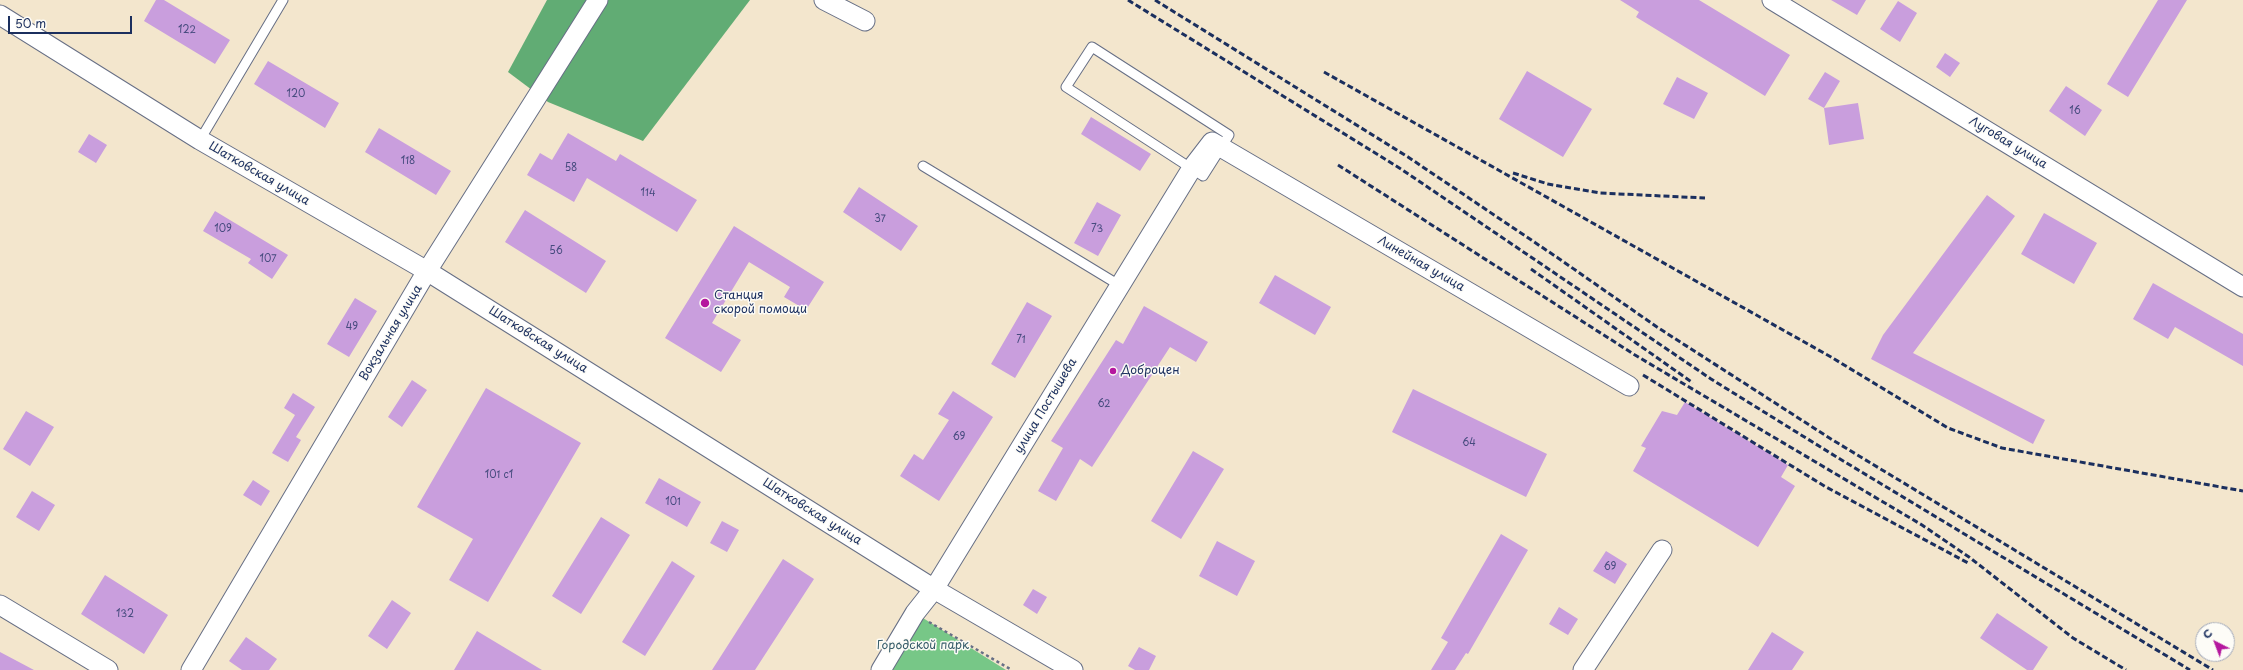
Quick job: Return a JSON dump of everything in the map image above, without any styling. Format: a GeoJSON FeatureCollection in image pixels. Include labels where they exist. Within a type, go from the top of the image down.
{"type":"FeatureCollection","features":[{"type":"Feature","properties":{"kind":"street","name":"Вокзальная улица"},"geometry":{"type":"LineString","coordinates":[[191,670],[427,271],[598,0]]}},
{"type":"Feature","properties":{"kind":"street"},"geometry":{"type":"LineString","coordinates":[[824,0],[865,21]]}},
{"type":"Feature","properties":{"kind":"street","name":"Луговая улица"},"geometry":{"type":"LineString","coordinates":[[1772,0],[2243,287]]}},
{"type":"Feature","properties":{"kind":"street","name":"Шатковская улица"},"geometry":{"type":"LineString","coordinates":[[0,15],[200,140],[427,271],[934,589],[1073,670]]}},
{"type":"Feature","properties":{"kind":"street","name":"улица Постышева"},"geometry":{"type":"LineString","coordinates":[[881,670],[915,613],[934,589],[1192,168],[1217,145]]}},
{"type":"Feature","properties":{"kind":"street","name":"Линейная улица"},"geometry":{"type":"LineString","coordinates":[[1217,145],[1628,386]]}},
{"type":"Feature","properties":{"kind":"street"},"geometry":{"type":"LineString","coordinates":[[1583,670],[1662,550]]}},
{"type":"Feature","properties":{"kind":"street"},"geometry":{"type":"LineString","coordinates":[[0,605],[108,670]]}},
{"type":"Feature","properties":{"kind":"lane"},"geometry":{"type":"LineString","coordinates":[[200,140],[283,0]]}},
{"type":"Feature","properties":{"kind":"lane"},"geometry":{"type":"LineString","coordinates":[[1192,168],[1066,87],[1092,47],[1229,135],[1217,145]]}},
{"type":"Feature","properties":{"kind":"lane"},"geometry":{"type":"LineString","coordinates":[[923,166],[1119,285]]}},
{"type":"Feature","properties":{"kind":"path"},"geometry":{"type":"LineString","coordinates":[[915,613],[1012,670]]}},
{"type":"Feature","properties":{"kind":"green space"},"geometry":{"type":"Polygon","coordinates":[[[547,0],[750,0],[643,141],[548,102],[508,72],[547,0]]]}},
{"type":"Feature","properties":{"kind":"green space","name":"Городской парк"},"geometry":{"type":"Polygon","coordinates":[[[915,613],[1006,670],[881,670],[915,613]]]}},
{"type":"Feature","properties":{"kind":"building"},"geometry":{"type":"Polygon","coordinates":[[[156,0],[164,0],[230,40],[215,64],[144,21],[156,0]]]}},
{"type":"Feature","properties":{"kind":"building"},"geometry":{"type":"Polygon","coordinates":[[[1620,0],[1699,0],[1790,55],[1765,96],[1636,17],[1639,12],[1620,0]]]}},
{"type":"Feature","properties":{"kind":"building"},"geometry":{"type":"Polygon","coordinates":[[[1831,0],[1866,0],[1857,15],[1831,0]]]}},
{"type":"Feature","properties":{"kind":"building"},"geometry":{"type":"Polygon","coordinates":[[[2158,0],[2187,0],[2128,97],[2107,84],[2158,0]]]}},
{"type":"Feature","properties":{"kind":"building"},"geometry":{"type":"Polygon","coordinates":[[[1898,1],[1917,13],[1900,42],[1880,29],[1898,1]]]}},
{"type":"Feature","properties":{"kind":"building"},"geometry":{"type":"Polygon","coordinates":[[[1945,53],[1960,63],[1950,77],[1936,67],[1945,53]]]}},
{"type":"Feature","properties":{"kind":"building"},"geometry":{"type":"Polygon","coordinates":[[[268,61],[339,103],[325,128],[254,84],[268,61]]]}},
{"type":"Feature","properties":{"kind":"building"},"geometry":{"type":"Polygon","coordinates":[[[1527,71],[1592,109],[1563,157],[1499,119],[1527,71]]]}},
{"type":"Feature","properties":{"kind":"building"},"geometry":{"type":"Polygon","coordinates":[[[1825,72],[1840,81],[1824,108],[1808,99],[1825,72]]]}},
{"type":"Feature","properties":{"kind":"building"},"geometry":{"type":"Polygon","coordinates":[[[1677,77],[1708,93],[1694,119],[1663,104],[1677,77]]]}},
{"type":"Feature","properties":{"kind":"building"},"geometry":{"type":"Polygon","coordinates":[[[2066,86],[2102,110],[2085,136],[2049,111],[2066,86]]]}},
{"type":"Feature","properties":{"kind":"building"},"geometry":{"type":"Polygon","coordinates":[[[1858,103],[1864,139],[1829,145],[1824,108],[1858,103]]]}},
{"type":"Feature","properties":{"kind":"building"},"geometry":{"type":"Polygon","coordinates":[[[1091,117],[1151,154],[1140,171],[1081,134],[1091,117]]]}},
{"type":"Feature","properties":{"kind":"building"},"geometry":{"type":"Polygon","coordinates":[[[379,128],[451,171],[436,195],[365,152],[379,128]]]}},
{"type":"Feature","properties":{"kind":"building"},"geometry":{"type":"Polygon","coordinates":[[[568,133],[616,161],[620,154],[697,200],[677,232],[587,178],[574,202],[527,175],[540,153],[552,160],[568,133]]]}},
{"type":"Feature","properties":{"kind":"building"},"geometry":{"type":"Polygon","coordinates":[[[89,134],[107,145],[96,163],[78,152],[89,134]]]}},
{"type":"Feature","properties":{"kind":"building"},"geometry":{"type":"Polygon","coordinates":[[[859,187],[918,226],[901,251],[843,212],[859,187]]]}},
{"type":"Feature","properties":{"kind":"building"},"geometry":{"type":"Polygon","coordinates":[[[1987,195],[2015,216],[1913,353],[2045,420],[2033,444],[1871,359],[1883,335],[1987,195]]]}},
{"type":"Feature","properties":{"kind":"building"},"geometry":{"type":"Polygon","coordinates":[[[1097,202],[1121,215],[1098,256],[1074,243],[1097,202]]]}},
{"type":"Feature","properties":{"kind":"building"},"geometry":{"type":"Polygon","coordinates":[[[525,210],[606,261],[586,293],[505,242],[525,210]]]}},
{"type":"Feature","properties":{"kind":"building"},"geometry":{"type":"Polygon","coordinates":[[[215,211],[288,255],[272,279],[248,263],[251,259],[203,231],[215,211]]]}},
{"type":"Feature","properties":{"kind":"building"},"geometry":{"type":"Polygon","coordinates":[[[2044,213],[2097,243],[2074,284],[2021,254],[2044,213]]]}},
{"type":"Feature","properties":{"kind":"building","name":"Станция скорой помощи"},"geometry":{"type":"Polygon","coordinates":[[[734,226],[824,282],[806,310],[784,297],[790,287],[749,262],[712,323],[741,340],[721,372],[665,338],[734,226]]]}},
{"type":"Feature","properties":{"kind":"building"},"geometry":{"type":"Polygon","coordinates":[[[1275,275],[1331,307],[1315,335],[1259,303],[1275,275]]]}},
{"type":"Feature","properties":{"kind":"building"},"geometry":{"type":"Polygon","coordinates":[[[2153,283],[2243,334],[2243,366],[2175,327],[2168,339],[2133,319],[2153,283]]]}},
{"type":"Feature","properties":{"kind":"building"},"geometry":{"type":"Polygon","coordinates":[[[355,298],[377,311],[349,357],[327,344],[355,298]]]}},
{"type":"Feature","properties":{"kind":"building"},"geometry":{"type":"Polygon","coordinates":[[[1027,302],[1052,316],[1015,378],[991,364],[1027,302]]]}},
{"type":"Feature","properties":{"kind":"building"},"geometry":{"type":"Polygon","coordinates":[[[1144,306],[1208,342],[1196,362],[1170,347],[1092,467],[1080,459],[1056,501],[1038,491],[1063,448],[1051,441],[1116,340],[1123,344],[1144,306]]]}},
{"type":"Feature","properties":{"kind":"building"},"geometry":{"type":"Polygon","coordinates":[[[412,380],[427,390],[402,427],[388,417],[412,380]]]}},
{"type":"Feature","properties":{"kind":"building"},"geometry":{"type":"Polygon","coordinates":[[[486,388],[581,443],[488,602],[449,580],[473,539],[417,507],[486,388]]]}},
{"type":"Feature","properties":{"kind":"building"},"geometry":{"type":"Polygon","coordinates":[[[1413,389],[1547,454],[1526,497],[1392,432],[1413,389]]]}},
{"type":"Feature","properties":{"kind":"building"},"geometry":{"type":"Polygon","coordinates":[[[953,391],[993,417],[939,501],[900,476],[914,454],[923,460],[949,420],[938,414],[953,391]]]}},
{"type":"Feature","properties":{"kind":"building"},"geometry":{"type":"Polygon","coordinates":[[[293,393],[315,407],[296,437],[301,440],[288,462],[272,453],[295,415],[284,408],[293,393]]]}},
{"type":"Feature","properties":{"kind":"building"},"geometry":{"type":"Polygon","coordinates":[[[1685,402],[1788,465],[1781,477],[1795,486],[1758,547],[1633,471],[1646,448],[1641,446],[1662,411],[1677,415],[1685,402]]]}},
{"type":"Feature","properties":{"kind":"building"},"geometry":{"type":"Polygon","coordinates":[[[26,411],[54,427],[30,466],[3,449],[26,411]]]}},
{"type":"Feature","properties":{"kind":"building"},"geometry":{"type":"Polygon","coordinates":[[[1193,451],[1224,469],[1181,539],[1151,521],[1193,451]]]}},
{"type":"Feature","properties":{"kind":"building"},"geometry":{"type":"Polygon","coordinates":[[[659,478],[701,502],[687,527],[645,503],[659,478]]]}},
{"type":"Feature","properties":{"kind":"building"},"geometry":{"type":"Polygon","coordinates":[[[253,480],[270,491],[261,506],[243,495],[253,480]]]}},
{"type":"Feature","properties":{"kind":"building"},"geometry":{"type":"Polygon","coordinates":[[[32,491],[55,505],[39,531],[16,517],[32,491]]]}},
{"type":"Feature","properties":{"kind":"building"},"geometry":{"type":"Polygon","coordinates":[[[601,517],[630,535],[581,614],[552,596],[601,517]]]}},
{"type":"Feature","properties":{"kind":"building"},"geometry":{"type":"Polygon","coordinates":[[[722,521],[739,530],[727,552],[710,543],[722,521]]]}},
{"type":"Feature","properties":{"kind":"building"},"geometry":{"type":"Polygon","coordinates":[[[1501,534],[1528,550],[1468,654],[1466,653],[1455,670],[1431,670],[1448,642],[1441,638],[1501,534]]]}},
{"type":"Feature","properties":{"kind":"building"},"geometry":{"type":"Polygon","coordinates":[[[1217,541],[1255,561],[1237,596],[1199,576],[1217,541]]]}},
{"type":"Feature","properties":{"kind":"building"},"geometry":{"type":"Polygon","coordinates":[[[1606,551],[1627,564],[1615,584],[1593,571],[1606,551]]]}},
{"type":"Feature","properties":{"kind":"building"},"geometry":{"type":"Polygon","coordinates":[[[783,559],[814,579],[755,670],[712,670],[783,559]]]}},
{"type":"Feature","properties":{"kind":"building"},"geometry":{"type":"Polygon","coordinates":[[[672,561],[695,576],[645,656],[622,642],[672,561]]]}},
{"type":"Feature","properties":{"kind":"building"},"geometry":{"type":"Polygon","coordinates":[[[105,575],[168,615],[144,654],[81,614],[105,575]]]}},
{"type":"Feature","properties":{"kind":"building"},"geometry":{"type":"Polygon","coordinates":[[[1033,589],[1047,597],[1037,614],[1023,605],[1033,589]]]}},
{"type":"Feature","properties":{"kind":"building"},"geometry":{"type":"Polygon","coordinates":[[[392,600],[411,613],[387,649],[368,636],[392,600]]]}},
{"type":"Feature","properties":{"kind":"building"},"geometry":{"type":"Polygon","coordinates":[[[1559,607],[1578,619],[1568,635],[1549,624],[1559,607]]]}},
{"type":"Feature","properties":{"kind":"building"},"geometry":{"type":"Polygon","coordinates":[[[1997,613],[2048,647],[2033,670],[2027,670],[1980,638],[1997,613]]]}},
{"type":"Feature","properties":{"kind":"building"},"geometry":{"type":"Polygon","coordinates":[[[477,631],[542,670],[454,670],[477,631]]]}},
{"type":"Feature","properties":{"kind":"building"},"geometry":{"type":"Polygon","coordinates":[[[1772,632],[1804,652],[1792,670],[1748,670],[1772,632]]]}},
{"type":"Feature","properties":{"kind":"building"},"geometry":{"type":"Polygon","coordinates":[[[246,637],[277,659],[269,670],[242,670],[229,661],[246,637]]]}},
{"type":"Feature","properties":{"kind":"building"},"geometry":{"type":"Polygon","coordinates":[[[1139,647],[1156,656],[1149,670],[1135,670],[1128,666],[1139,647]]]}},
{"type":"Feature","properties":{"kind":"building"},"geometry":{"type":"Polygon","coordinates":[[[0,652],[34,670],[0,670],[0,652]]]}},
{"type":"Feature","properties":{"kind":"railway"},"geometry":{"type":"LineString","coordinates":[[1128,0],[1401,169],[1711,379],[1835,456],[2190,670]]}},
{"type":"Feature","properties":{"kind":"railway"},"geometry":{"type":"LineString","coordinates":[[1155,0],[1408,157],[1657,327],[1831,439],[2213,670]]}},
{"type":"Feature","properties":{"kind":"railway"},"geometry":{"type":"LineString","coordinates":[[1324,72],[1831,357],[1948,428],[2002,448],[2243,491]]}},
{"type":"Feature","properties":{"kind":"railway"},"geometry":{"type":"LineString","coordinates":[[1338,165],[1635,355],[1922,525],[1969,557],[2073,638],[2126,670]]}},
{"type":"Feature","properties":{"kind":"railway"},"geometry":{"type":"LineString","coordinates":[[1513,173],[1548,184],[1600,193],[1705,198]]}},
{"type":"Feature","properties":{"kind":"railway"},"geometry":{"type":"LineString","coordinates":[[1531,269],[1693,383]]}},
{"type":"Feature","properties":{"kind":"railway"},"geometry":{"type":"LineString","coordinates":[[1643,375],[1826,487],[1970,564]]}},
{"type":"Feature","properties":{"kind":"place","name":"Станция скорой помощи"},"geometry":{"type":"Point","coordinates":[705,303]}},
{"type":"Feature","properties":{"kind":"place","name":"Доброцен"},"geometry":{"type":"Point","coordinates":[1113,371]}}]}
